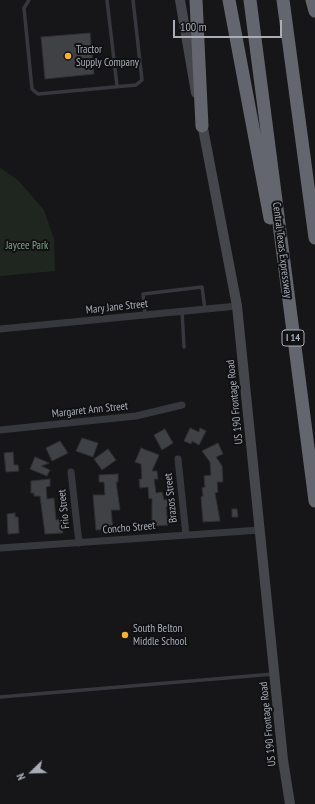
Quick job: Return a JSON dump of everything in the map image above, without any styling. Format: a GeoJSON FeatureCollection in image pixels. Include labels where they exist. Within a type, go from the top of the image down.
{"type":"FeatureCollection","features":[{"type":"Feature","properties":{"kind":"highway"},"geometry":{"type":"LineString","coordinates":[[196,0],[202,126]]}},
{"type":"Feature","properties":{"kind":"highway"},"geometry":{"type":"LineString","coordinates":[[229,0],[295,354]]}},
{"type":"Feature","properties":{"kind":"highway","name":"Central Texas Expressway"},"geometry":{"type":"LineString","coordinates":[[250,0],[315,501]]}},
{"type":"Feature","properties":{"kind":"highway"},"geometry":{"type":"LineString","coordinates":[[283,0],[315,238]]}},
{"type":"Feature","properties":{"kind":"highway"},"geometry":{"type":"LineString","coordinates":[[312,0],[315,12]]}},
{"type":"Feature","properties":{"kind":"main road","name":"US 190 Frontage Road"},"geometry":{"type":"LineString","coordinates":[[180,0],[202,126],[237,306],[283,760],[290,804]]}},
{"type":"Feature","properties":{"kind":"street","name":"Mary Jane Street"},"geometry":{"type":"LineString","coordinates":[[0,329],[237,306]]}},
{"type":"Feature","properties":{"kind":"street","name":"Margaret Ann Street"},"geometry":{"type":"LineString","coordinates":[[0,430],[136,416],[150,414],[182,404]]}},
{"type":"Feature","properties":{"kind":"street","name":"Brazos Street"},"geometry":{"type":"LineString","coordinates":[[178,459],[186,534]]}},
{"type":"Feature","properties":{"kind":"street","name":"Frio Street"},"geometry":{"type":"LineString","coordinates":[[72,472],[79,543]]}},
{"type":"Feature","properties":{"kind":"street","name":"Concho Street"},"geometry":{"type":"LineString","coordinates":[[0,548],[260,530]]}},
{"type":"Feature","properties":{"kind":"lane"},"geometry":{"type":"LineString","coordinates":[[29,0],[24,8],[32,89],[38,94],[136,85],[142,80],[133,0]]}},
{"type":"Feature","properties":{"kind":"lane"},"geometry":{"type":"LineString","coordinates":[[107,0],[117,86]]}},
{"type":"Feature","properties":{"kind":"lane"},"geometry":{"type":"LineString","coordinates":[[145,315],[143,294],[202,287],[205,309]]}},
{"type":"Feature","properties":{"kind":"lane"},"geometry":{"type":"LineString","coordinates":[[182,311],[184,347]]}},
{"type":"Feature","properties":{"kind":"lane"},"geometry":{"type":"LineString","coordinates":[[0,697],[274,674]]}},
{"type":"Feature","properties":{"kind":"green space","name":"Jaycee Park"},"geometry":{"type":"Polygon","coordinates":[[[0,168],[18,180],[44,210],[54,239],[55,271],[0,276],[0,168]]]}},
{"type":"Feature","properties":{"kind":"building","name":"Tractor Supply Company"},"geometry":{"type":"Polygon","coordinates":[[[90,33],[94,74],[45,79],[41,37],[90,33]]]}},
{"type":"Feature","properties":{"kind":"building"},"geometry":{"type":"Polygon","coordinates":[[[190,428],[199,432],[200,428],[206,431],[199,445],[192,441],[191,444],[184,441],[190,428]]]}},
{"type":"Feature","properties":{"kind":"building"},"geometry":{"type":"Polygon","coordinates":[[[165,429],[173,443],[162,450],[154,435],[165,429]]]}},
{"type":"Feature","properties":{"kind":"building"},"geometry":{"type":"Polygon","coordinates":[[[82,438],[98,443],[93,457],[76,451],[82,438]]]}},
{"type":"Feature","properties":{"kind":"building"},"geometry":{"type":"Polygon","coordinates":[[[60,441],[68,453],[52,461],[46,448],[60,441]]]}},
{"type":"Feature","properties":{"kind":"building"},"geometry":{"type":"Polygon","coordinates":[[[218,443],[223,454],[216,457],[222,466],[223,482],[217,482],[218,492],[215,493],[220,521],[203,522],[201,497],[203,496],[202,488],[205,487],[204,476],[211,475],[210,462],[202,451],[218,443]]]}},
{"type":"Feature","properties":{"kind":"building"},"geometry":{"type":"Polygon","coordinates":[[[141,448],[159,455],[152,471],[157,471],[158,479],[154,479],[156,493],[162,492],[164,500],[168,499],[168,506],[166,507],[168,525],[152,526],[152,498],[149,499],[148,487],[140,488],[139,479],[142,479],[141,464],[135,462],[141,448]]]}},
{"type":"Feature","properties":{"kind":"building"},"geometry":{"type":"Polygon","coordinates":[[[108,449],[116,460],[102,470],[94,459],[108,449]]]}},
{"type":"Feature","properties":{"kind":"building"},"geometry":{"type":"Polygon","coordinates":[[[13,452],[14,465],[18,465],[19,471],[6,472],[4,453],[13,452]]]}},
{"type":"Feature","properties":{"kind":"building"},"geometry":{"type":"Polygon","coordinates":[[[35,457],[49,463],[41,466],[50,470],[47,476],[30,469],[35,457]]]}},
{"type":"Feature","properties":{"kind":"building"},"geometry":{"type":"Polygon","coordinates":[[[118,474],[118,482],[116,482],[120,510],[111,510],[113,529],[96,530],[93,495],[105,495],[104,482],[99,482],[99,475],[118,474]]]}},
{"type":"Feature","properties":{"kind":"building"},"geometry":{"type":"Polygon","coordinates":[[[50,479],[50,486],[46,487],[47,499],[54,498],[56,520],[60,519],[63,533],[45,534],[40,496],[34,496],[34,493],[31,493],[31,481],[50,479]]]}},
{"type":"Feature","properties":{"kind":"building"},"geometry":{"type":"Polygon","coordinates":[[[232,509],[237,509],[238,517],[232,517],[232,509]]]}},
{"type":"Feature","properties":{"kind":"building"},"geometry":{"type":"Polygon","coordinates":[[[15,513],[15,517],[18,517],[19,533],[8,534],[7,514],[15,513]]]}},
{"type":"Feature","properties":{"kind":"place","name":"Tractor Supply Company"},"geometry":{"type":"Point","coordinates":[68,56]}},
{"type":"Feature","properties":{"kind":"place","name":"South Belton Middle School"},"geometry":{"type":"Point","coordinates":[125,635]}}]}
